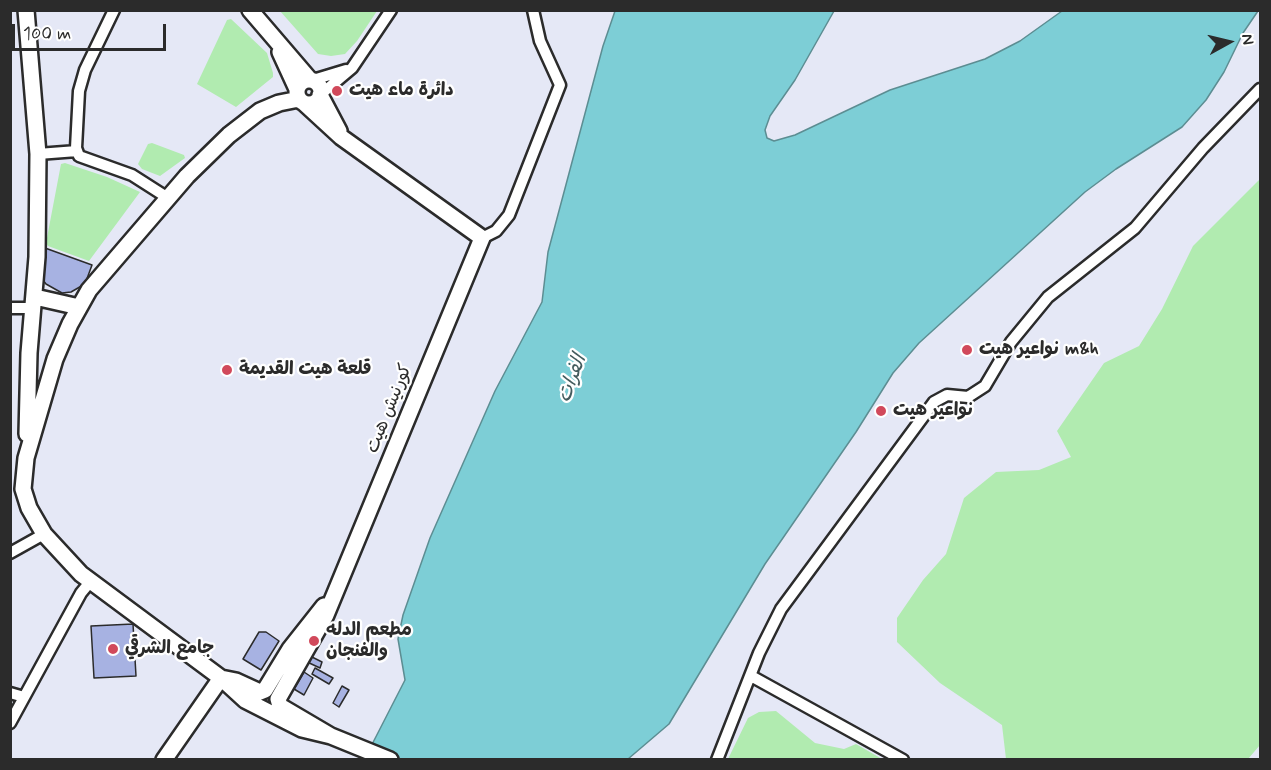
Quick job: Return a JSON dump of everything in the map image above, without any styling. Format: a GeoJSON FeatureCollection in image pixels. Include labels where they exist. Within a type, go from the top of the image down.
{"type":"FeatureCollection","features":[{"type":"Feature","properties":{"kind":"main road"},"geometry":{"type":"LineString","coordinates":[[26,10],[38,154],[34,303],[29,353],[23,489],[29,507],[44,534],[90,582],[221,678],[236,693],[255,706],[302,729],[331,736],[390,759]]}},
{"type":"Feature","properties":{"kind":"main road"},"geometry":{"type":"LineString","coordinates":[[250,10],[319,85],[320,95],[341,136]]}},
{"type":"Feature","properties":{"kind":"main road"},"geometry":{"type":"LineString","coordinates":[[272,36],[300,97],[341,136],[482,238]]}},
{"type":"Feature","properties":{"kind":"main road"},"geometry":{"type":"LineString","coordinates":[[300,97],[303,81],[312,80]]}},
{"type":"Feature","properties":{"kind":"main road"},"geometry":{"type":"LineString","coordinates":[[26,458],[55,359],[79,307],[98,278],[207,155],[251,117],[269,106],[300,97],[314,102],[320,95]]}},
{"type":"Feature","properties":{"kind":"main road","name":"كورنيش هيت"},"geometry":{"type":"LineString","coordinates":[[331,736],[283,708],[278,699],[316,636],[335,595],[482,238]]}},
{"type":"Feature","properties":{"kind":"main road"},"geometry":{"type":"LineString","coordinates":[[34,303],[79,307]]}},
{"type":"Feature","properties":{"kind":"main road"},"geometry":{"type":"LineString","coordinates":[[29,353],[55,359]]}},
{"type":"Feature","properties":{"kind":"main road","name":"كورنيش هيت"},"geometry":{"type":"LineString","coordinates":[[221,678],[236,681],[260,692],[265,690],[300,635],[335,595]]}},
{"type":"Feature","properties":{"kind":"main road"},"geometry":{"type":"LineString","coordinates":[[164,759],[221,678]]}},
{"type":"Feature","properties":{"kind":"street"},"geometry":{"type":"LineString","coordinates":[[114,10],[85,70],[79,91],[75,130],[77,151],[80,156],[132,175],[168,198]]}},
{"type":"Feature","properties":{"kind":"street"},"geometry":{"type":"LineString","coordinates":[[320,95],[352,68],[392,10]]}},
{"type":"Feature","properties":{"kind":"street"},"geometry":{"type":"LineString","coordinates":[[482,238],[495,231],[508,215],[560,85],[540,41],[533,10]]}},
{"type":"Feature","properties":{"kind":"street"},"geometry":{"type":"LineString","coordinates":[[312,80],[352,68]]}},
{"type":"Feature","properties":{"kind":"street"},"geometry":{"type":"LineString","coordinates":[[717,759],[781,609],[934,402],[947,395],[968,397],[985,386],[1011,342],[1048,297],[1135,228],[1203,148],[1260,89]]}},
{"type":"Feature","properties":{"kind":"street"},"geometry":{"type":"LineString","coordinates":[[38,154],[77,151]]}},
{"type":"Feature","properties":{"kind":"street"},"geometry":{"type":"LineString","coordinates":[[10,308],[34,303]]}},
{"type":"Feature","properties":{"kind":"street"},"geometry":{"type":"LineString","coordinates":[[10,553],[44,534]]}},
{"type":"Feature","properties":{"kind":"street"},"geometry":{"type":"LineString","coordinates":[[10,723],[81,593],[90,582]]}},
{"type":"Feature","properties":{"kind":"street"},"geometry":{"type":"LineString","coordinates":[[751,676],[903,759]]}},
{"type":"Feature","properties":{"kind":"street"},"geometry":{"type":"LineString","coordinates":[[10,693],[24,697]]}},
{"type":"Feature","properties":{"kind":"green space"},"geometry":{"type":"Polygon","coordinates":[[[280,11],[377,11],[357,41],[345,54],[331,56],[318,54],[280,11]]]}},
{"type":"Feature","properties":{"kind":"green space"},"geometry":{"type":"Polygon","coordinates":[[[231,19],[267,53],[273,73],[273,77],[236,107],[197,84],[227,20],[231,19]]]}},
{"type":"Feature","properties":{"kind":"green space"},"geometry":{"type":"Polygon","coordinates":[[[152,143],[184,155],[185,158],[160,176],[142,169],[138,164],[148,144],[152,143]]]}},
{"type":"Feature","properties":{"kind":"green space"},"geometry":{"type":"Polygon","coordinates":[[[65,163],[107,177],[140,192],[89,261],[48,246],[46,243],[61,164],[65,163]]]}},
{"type":"Feature","properties":{"kind":"green space"},"geometry":{"type":"Polygon","coordinates":[[[1260,179],[1260,745],[1248,759],[1006,759],[1002,725],[940,683],[897,642],[897,618],[923,580],[946,554],[964,498],[996,472],[1039,470],[1071,457],[1057,431],[1104,363],[1139,346],[1162,309],[1193,246],[1260,179]]]}},
{"type":"Feature","properties":{"kind":"green space"},"geometry":{"type":"Polygon","coordinates":[[[776,711],[815,743],[844,749],[856,744],[882,759],[728,759],[748,718],[759,712],[776,711]]]}},
{"type":"Feature","properties":{"kind":"water","name":"الفرات"},"geometry":{"type":"Polygon","coordinates":[[[615,11],[834,11],[795,80],[770,116],[765,130],[767,138],[774,141],[795,135],[890,90],[985,59],[1020,41],[1062,11],[1258,11],[1243,33],[1224,72],[1206,100],[1182,127],[1116,169],[1085,192],[919,343],[893,373],[856,432],[765,564],[669,724],[628,759],[364,760],[405,680],[398,639],[403,615],[430,538],[495,391],[542,302],[548,252],[603,46],[615,11]]]}},
{"type":"Feature","properties":{"kind":"building"},"geometry":{"type":"Polygon","coordinates":[[[45,248],[92,265],[85,284],[71,292],[62,293],[46,284],[40,276],[40,262],[45,248]]]}},
{"type":"Feature","properties":{"kind":"building"},"geometry":{"type":"Polygon","coordinates":[[[133,624],[136,676],[94,678],[91,626],[133,624]]]}},
{"type":"Feature","properties":{"kind":"building"},"geometry":{"type":"Polygon","coordinates":[[[259,632],[266,632],[279,641],[261,670],[243,659],[259,632]]]}},
{"type":"Feature","properties":{"kind":"building"},"geometry":{"type":"Polygon","coordinates":[[[308,655],[322,662],[320,668],[305,661],[308,655]]]}},
{"type":"Feature","properties":{"kind":"building"},"geometry":{"type":"Polygon","coordinates":[[[315,668],[333,678],[329,684],[312,674],[315,668]]]}},
{"type":"Feature","properties":{"kind":"building"},"geometry":{"type":"Polygon","coordinates":[[[304,672],[313,678],[304,695],[294,689],[304,672]]]}},
{"type":"Feature","properties":{"kind":"building"},"geometry":{"type":"Polygon","coordinates":[[[342,686],[349,690],[339,707],[333,703],[342,686]]]}},
{"type":"Feature","properties":{"kind":"place","name":"دائرة ماء هيت"},"geometry":{"type":"Point","coordinates":[337,91]}},
{"type":"Feature","properties":{"kind":"place","name":"نواعير هيت m&h"},"geometry":{"type":"Point","coordinates":[967,350]}},
{"type":"Feature","properties":{"kind":"place","name":"قلعة هيت القديمة"},"geometry":{"type":"Point","coordinates":[227,370]}},
{"type":"Feature","properties":{"kind":"place","name":"نواعير هيت"},"geometry":{"type":"Point","coordinates":[881,411]}},
{"type":"Feature","properties":{"kind":"place","name":"مطعم الدله والفنجان"},"geometry":{"type":"Point","coordinates":[314,641]}},
{"type":"Feature","properties":{"kind":"place","name":"جامع الشرقي"},"geometry":{"type":"Point","coordinates":[113,649]}}]}
